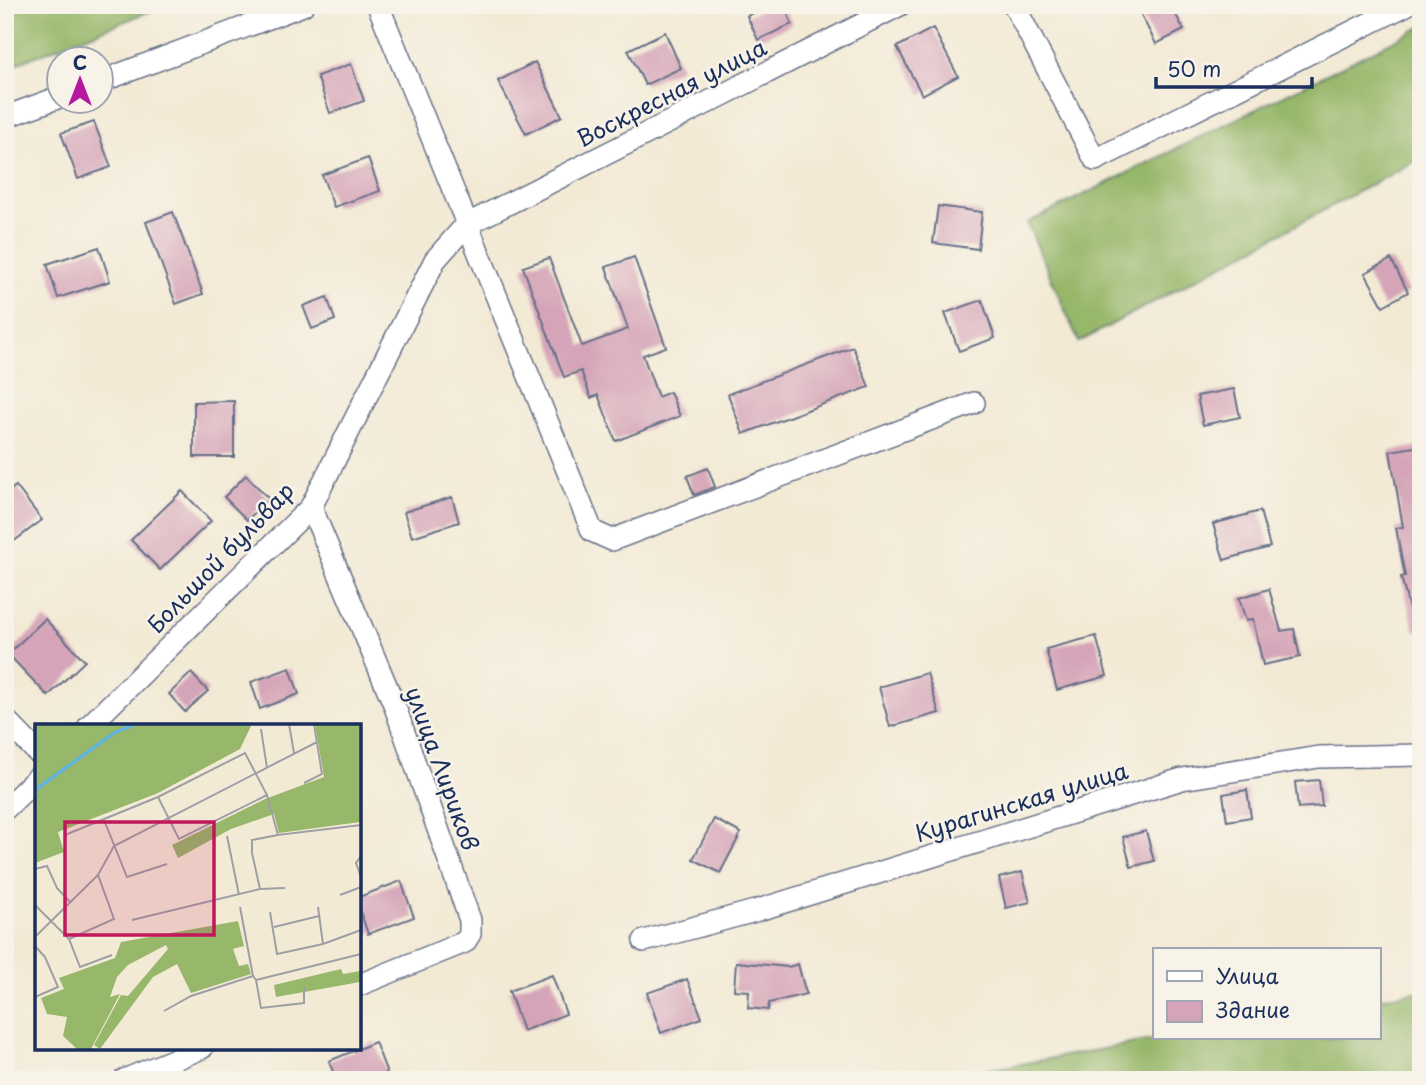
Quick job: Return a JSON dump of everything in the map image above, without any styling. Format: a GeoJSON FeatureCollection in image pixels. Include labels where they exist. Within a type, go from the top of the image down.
{"type":"FeatureCollection","features":[{"type":"Feature","properties":{"kind":"street"},"geometry":{"type":"LineString","coordinates":[[116,76],[303,5]]}},
{"type":"Feature","properties":{"kind":"street"},"geometry":{"type":"LineString","coordinates":[[378,5],[592,531],[612,540],[974,403]]}},
{"type":"Feature","properties":{"kind":"street","name":"Воскресная улица"},"geometry":{"type":"LineString","coordinates":[[466,225],[900,5]]}},
{"type":"Feature","properties":{"kind":"street"},"geometry":{"type":"LineString","coordinates":[[1014,5],[1095,160],[1406,5]]}},
{"type":"Feature","properties":{"kind":"street"},"geometry":{"type":"LineString","coordinates":[[5,117],[46,102]]}},
{"type":"Feature","properties":{"kind":"street","name":"Большой бульвар"},"geometry":{"type":"LineString","coordinates":[[91,724],[311,507],[435,260],[466,225]]}},
{"type":"Feature","properties":{"kind":"street","name":"улица Лириков"},"geometry":{"type":"LineString","coordinates":[[311,507],[394,704],[470,920],[470,934],[465,942],[360,985]]}},
{"type":"Feature","properties":{"kind":"street"},"geometry":{"type":"LineString","coordinates":[[5,719],[35,750]]}},
{"type":"Feature","properties":{"kind":"street","name":"Курагинская улица"},"geometry":{"type":"LineString","coordinates":[[644,941],[755,911],[1182,779],[1319,757],[1421,755]]}},
{"type":"Feature","properties":{"kind":"street"},"geometry":{"type":"LineString","coordinates":[[5,809],[35,780]]}},
{"type":"Feature","properties":{"kind":"street"},"geometry":{"type":"LineString","coordinates":[[124,1080],[197,1050]]}},
{"type":"Feature","properties":{"kind":"green space"},"geometry":{"type":"Polygon","coordinates":[[[5,5],[166,5],[61,46],[46,46],[46,52],[5,68],[5,5]]]}},
{"type":"Feature","properties":{"kind":"green space"},"geometry":{"type":"Polygon","coordinates":[[[1421,27],[1421,158],[1079,342],[1027,223],[1421,27]]]}},
{"type":"Feature","properties":{"kind":"green space"},"geometry":{"type":"Polygon","coordinates":[[[1421,991],[1421,1080],[932,1080],[1153,1040],[1380,1040],[1380,998],[1421,991]]]}},
{"type":"Feature","properties":{"kind":"building"},"geometry":{"type":"Polygon","coordinates":[[[770,5],[784,5],[792,24],[758,40],[747,16],[770,5]]]}},
{"type":"Feature","properties":{"kind":"building"},"geometry":{"type":"Polygon","coordinates":[[[1136,5],[1171,5],[1184,30],[1156,44],[1136,5]]]}},
{"type":"Feature","properties":{"kind":"building"},"geometry":{"type":"Polygon","coordinates":[[[933,28],[958,76],[922,95],[897,47],[933,28]]]}},
{"type":"Feature","properties":{"kind":"building"},"geometry":{"type":"Polygon","coordinates":[[[665,32],[681,68],[645,85],[628,50],[665,32]]]}},
{"type":"Feature","properties":{"kind":"building"},"geometry":{"type":"Polygon","coordinates":[[[535,62],[562,116],[526,134],[498,81],[535,62]]]}},
{"type":"Feature","properties":{"kind":"building"},"geometry":{"type":"Polygon","coordinates":[[[351,64],[364,101],[330,113],[317,76],[351,64]]]}},
{"type":"Feature","properties":{"kind":"building"},"geometry":{"type":"Polygon","coordinates":[[[94,122],[111,167],[78,179],[61,133],[94,122]]]}},
{"type":"Feature","properties":{"kind":"building"},"geometry":{"type":"Polygon","coordinates":[[[368,158],[380,191],[334,207],[322,175],[368,158]]]}},
{"type":"Feature","properties":{"kind":"building"},"geometry":{"type":"Polygon","coordinates":[[[938,206],[982,212],[978,249],[933,243],[938,206]]]}},
{"type":"Feature","properties":{"kind":"building"},"geometry":{"type":"Polygon","coordinates":[[[173,212],[203,294],[176,304],[146,222],[173,212]]]}},
{"type":"Feature","properties":{"kind":"building"},"geometry":{"type":"Polygon","coordinates":[[[99,247],[110,281],[58,298],[47,264],[99,247]]]}},
{"type":"Feature","properties":{"kind":"building"},"geometry":{"type":"Polygon","coordinates":[[[634,257],[666,347],[643,355],[658,397],[670,392],[680,416],[616,441],[598,395],[591,398],[581,371],[564,377],[523,267],[549,258],[582,346],[628,329],[606,267],[634,257]]]}},
{"type":"Feature","properties":{"kind":"building"},"geometry":{"type":"Polygon","coordinates":[[[1391,259],[1408,292],[1383,306],[1365,273],[1391,259]]]}},
{"type":"Feature","properties":{"kind":"building"},"geometry":{"type":"Polygon","coordinates":[[[327,297],[335,320],[312,329],[303,306],[327,297]]]}},
{"type":"Feature","properties":{"kind":"building"},"geometry":{"type":"Polygon","coordinates":[[[982,300],[995,338],[959,351],[945,313],[982,300]]]}},
{"type":"Feature","properties":{"kind":"building"},"geometry":{"type":"Polygon","coordinates":[[[853,347],[869,387],[743,434],[728,394],[853,347]]]}},
{"type":"Feature","properties":{"kind":"building"},"geometry":{"type":"Polygon","coordinates":[[[1234,389],[1240,417],[1203,425],[1197,396],[1234,389]]]}},
{"type":"Feature","properties":{"kind":"building"},"geometry":{"type":"Polygon","coordinates":[[[234,401],[234,457],[194,457],[194,402],[234,401]]]}},
{"type":"Feature","properties":{"kind":"building"},"geometry":{"type":"Polygon","coordinates":[[[1421,446],[1421,631],[1415,632],[1401,577],[1405,576],[1396,528],[1403,527],[1390,451],[1421,446]]]}},
{"type":"Feature","properties":{"kind":"building"},"geometry":{"type":"Polygon","coordinates":[[[708,468],[715,487],[694,495],[687,476],[708,468]]]}},
{"type":"Feature","properties":{"kind":"building"},"geometry":{"type":"Polygon","coordinates":[[[246,475],[269,499],[247,520],[224,497],[246,475]]]}},
{"type":"Feature","properties":{"kind":"building"},"geometry":{"type":"Polygon","coordinates":[[[16,486],[42,520],[5,548],[5,494],[16,486]]]}},
{"type":"Feature","properties":{"kind":"building"},"geometry":{"type":"Polygon","coordinates":[[[182,491],[211,521],[160,570],[131,540],[182,491]]]}},
{"type":"Feature","properties":{"kind":"building"},"geometry":{"type":"Polygon","coordinates":[[[452,497],[459,522],[412,537],[404,512],[452,497]]]}},
{"type":"Feature","properties":{"kind":"building"},"geometry":{"type":"Polygon","coordinates":[[[1260,511],[1270,547],[1224,560],[1213,524],[1260,511]]]}},
{"type":"Feature","properties":{"kind":"building"},"geometry":{"type":"Polygon","coordinates":[[[1269,589],[1281,631],[1294,629],[1300,657],[1263,665],[1253,619],[1246,621],[1239,598],[1269,589]]]}},
{"type":"Feature","properties":{"kind":"building"},"geometry":{"type":"Polygon","coordinates":[[[45,619],[85,661],[48,696],[8,654],[45,619]]]}},
{"type":"Feature","properties":{"kind":"building"},"geometry":{"type":"Polygon","coordinates":[[[1096,636],[1107,676],[1057,690],[1046,649],[1096,636]]]}},
{"type":"Feature","properties":{"kind":"building"},"geometry":{"type":"Polygon","coordinates":[[[290,668],[299,694],[260,709],[251,682],[290,668]]]}},
{"type":"Feature","properties":{"kind":"building"},"geometry":{"type":"Polygon","coordinates":[[[191,673],[208,691],[185,712],[169,694],[191,673]]]}},
{"type":"Feature","properties":{"kind":"building"},"geometry":{"type":"Polygon","coordinates":[[[927,673],[939,713],[890,727],[879,687],[927,673]]]}},
{"type":"Feature","properties":{"kind":"building"},"geometry":{"type":"Polygon","coordinates":[[[1319,780],[1322,806],[1298,808],[1295,782],[1319,780]]]}},
{"type":"Feature","properties":{"kind":"building"},"geometry":{"type":"Polygon","coordinates":[[[1247,790],[1251,817],[1227,821],[1223,794],[1247,790]]]}},
{"type":"Feature","properties":{"kind":"building"},"geometry":{"type":"Polygon","coordinates":[[[714,819],[741,833],[720,873],[693,859],[714,819]]]}},
{"type":"Feature","properties":{"kind":"building"},"geometry":{"type":"Polygon","coordinates":[[[1146,831],[1154,861],[1131,867],[1123,837],[1146,831]]]}},
{"type":"Feature","properties":{"kind":"building"},"geometry":{"type":"Polygon","coordinates":[[[1022,872],[1030,902],[1006,908],[999,878],[1022,872]]]}},
{"type":"Feature","properties":{"kind":"building"},"geometry":{"type":"Polygon","coordinates":[[[401,881],[414,917],[368,934],[360,911],[360,897],[401,881]]]}},
{"type":"Feature","properties":{"kind":"building"},"geometry":{"type":"Polygon","coordinates":[[[736,962],[788,967],[798,964],[806,994],[769,1003],[768,1010],[748,1008],[749,991],[734,990],[736,962]]]}},
{"type":"Feature","properties":{"kind":"building"},"geometry":{"type":"Polygon","coordinates":[[[552,975],[566,1014],[523,1031],[509,991],[552,975]]]}},
{"type":"Feature","properties":{"kind":"building"},"geometry":{"type":"Polygon","coordinates":[[[687,979],[702,1018],[661,1033],[647,993],[687,979]]]}},
{"type":"Feature","properties":{"kind":"building"},"geometry":{"type":"Polygon","coordinates":[[[375,1042],[387,1073],[370,1080],[336,1080],[329,1061],[375,1042]]]}}]}
